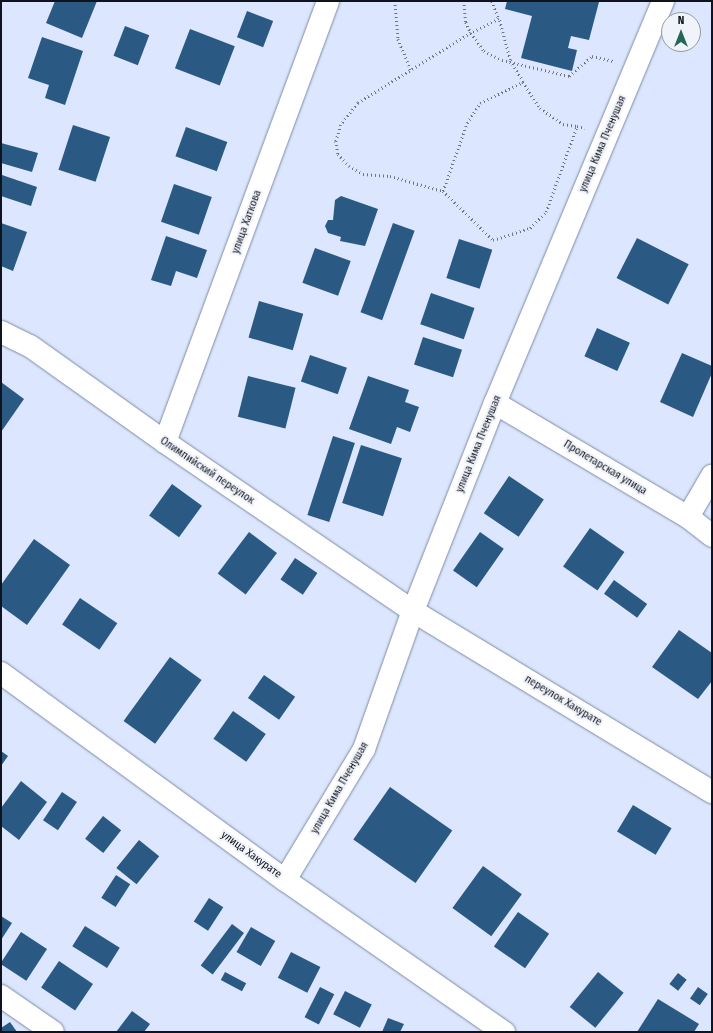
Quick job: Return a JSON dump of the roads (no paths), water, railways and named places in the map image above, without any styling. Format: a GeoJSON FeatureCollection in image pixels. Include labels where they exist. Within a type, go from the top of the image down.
{"type":"FeatureCollection","features":[{"type":"Feature","properties":{"kind":"street","name":"улица Хаткова"},"geometry":{"type":"LineString","coordinates":[[165,442],[328,1]]}},
{"type":"Feature","properties":{"kind":"street","name":"улица Кима Пченушая"},"geometry":{"type":"LineString","coordinates":[[286,880],[364,749],[413,611],[495,403],[663,1]]}},
{"type":"Feature","properties":{"kind":"street","name":"Олимпийский переулок"},"geometry":{"type":"LineString","coordinates":[[1,332],[30,346],[165,442],[413,611]]}},
{"type":"Feature","properties":{"kind":"street","name":"Пролетарская улица"},"geometry":{"type":"LineString","coordinates":[[495,403],[688,517],[712,536]]}},
{"type":"Feature","properties":{"kind":"street"},"geometry":{"type":"LineString","coordinates":[[688,517],[712,476]]}},
{"type":"Feature","properties":{"kind":"street","name":"переулок Хакурате"},"geometry":{"type":"LineString","coordinates":[[413,611],[712,792]]}},
{"type":"Feature","properties":{"kind":"street","name":"улица Хакурате"},"geometry":{"type":"LineString","coordinates":[[1,673],[286,880],[504,1032]]}},
{"type":"Feature","properties":{"kind":"street"},"geometry":{"type":"LineString","coordinates":[[1,996],[53,1032]]}}]}
